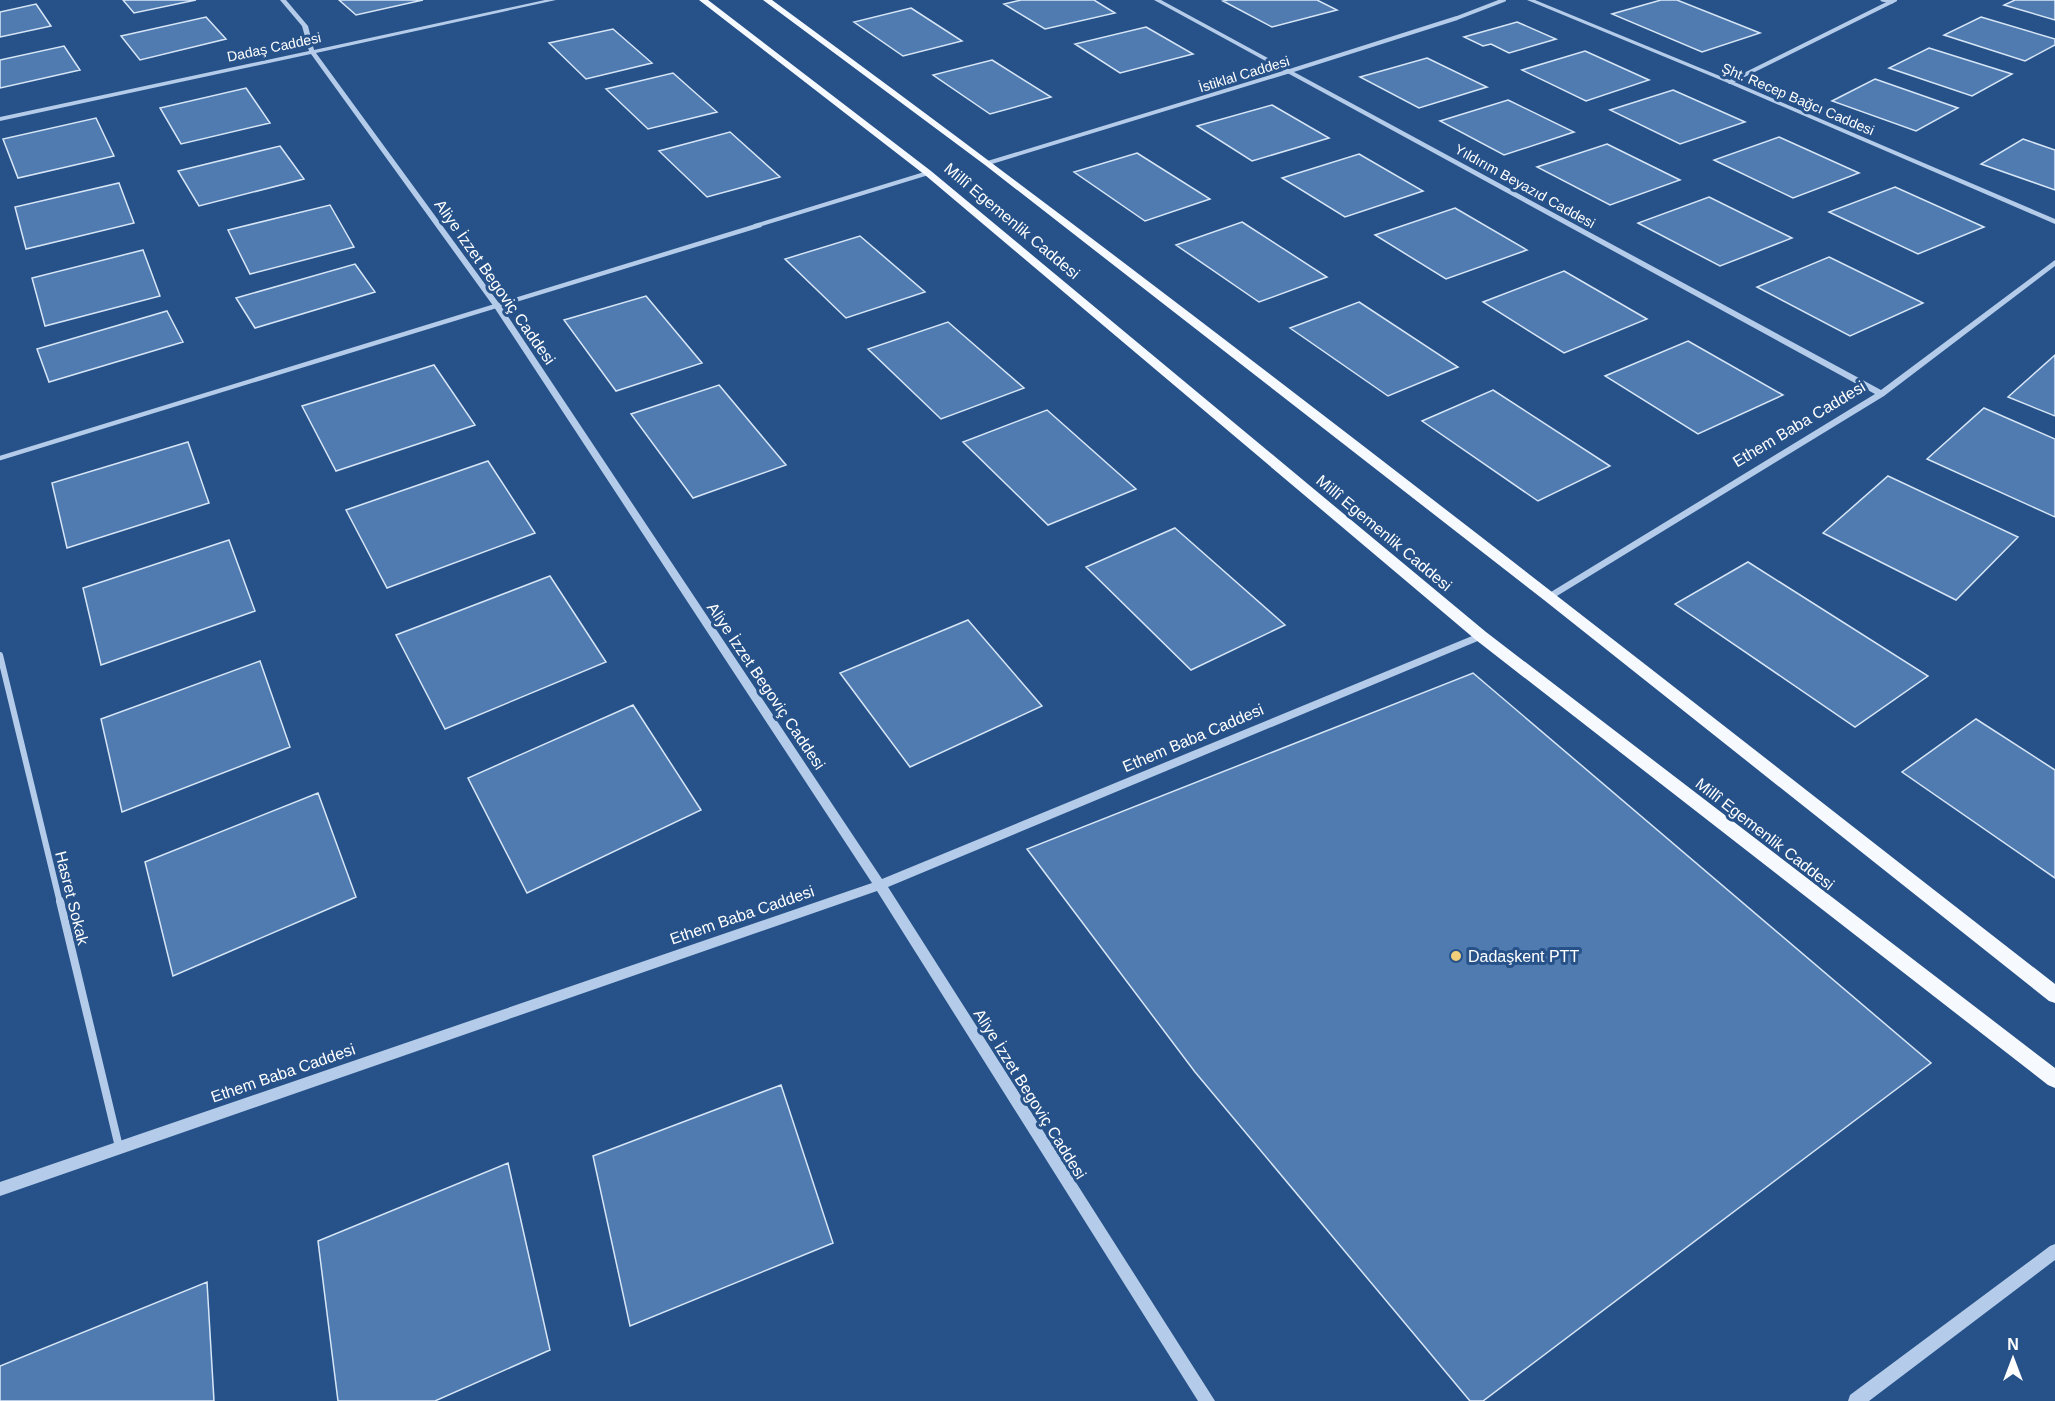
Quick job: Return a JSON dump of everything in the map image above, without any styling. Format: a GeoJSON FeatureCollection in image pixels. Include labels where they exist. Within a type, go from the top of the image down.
{"type":"FeatureCollection","features":[{"type":"Feature","properties":{"kind":"main road","name":"Millî Egemenlik Caddesi"},"geometry":{"type":"LineString","coordinates":[[703,0],[928,173],[1481,636],[2055,1079]]}},
{"type":"Feature","properties":{"kind":"main road","name":"Millî Egemenlik Caddesi"},"geometry":{"type":"LineString","coordinates":[[767,0],[988,163],[1549,597],[2055,995]]}},
{"type":"Feature","properties":{"kind":"street","name":"Aliye İzzet Begoviç Caddesi"},"geometry":{"type":"LineString","coordinates":[[283,0],[305,26],[312,51],[496,306],[880,885],[1207,1401]]}},
{"type":"Feature","properties":{"kind":"street","name":"Dadaş Caddesi"},"geometry":{"type":"LineString","coordinates":[[0,119],[553,0]]}},
{"type":"Feature","properties":{"kind":"street","name":"Yıldırım Beyazıd Caddesi"},"geometry":{"type":"LineString","coordinates":[[1157,0],[1881,394]]}},
{"type":"Feature","properties":{"kind":"street","name":"İstiklal Caddesi"},"geometry":{"type":"LineString","coordinates":[[988,163],[1290,71],[1457,18],[1504,0]]}},
{"type":"Feature","properties":{"kind":"street","name":"Şht. Recep Bağcı Caddesi"},"geometry":{"type":"LineString","coordinates":[[1530,0],[1730,82],[2055,222]]}},
{"type":"Feature","properties":{"kind":"street"},"geometry":{"type":"LineString","coordinates":[[1730,82],[1893,1]]}},
{"type":"Feature","properties":{"kind":"street"},"geometry":{"type":"LineString","coordinates":[[0,458],[928,173]]}},
{"type":"Feature","properties":{"kind":"street","name":"Ethem Baba Caddesi"},"geometry":{"type":"LineString","coordinates":[[1549,597],[1881,394],[2055,262]]}},
{"type":"Feature","properties":{"kind":"street","name":"Ethem Baba Caddesi"},"geometry":{"type":"LineString","coordinates":[[0,1189],[880,885],[1481,636]]}},
{"type":"Feature","properties":{"kind":"street","name":"Hasret Sokak"},"geometry":{"type":"LineString","coordinates":[[0,655],[119,1147]]}},
{"type":"Feature","properties":{"kind":"street"},"geometry":{"type":"LineString","coordinates":[[1856,1401],[2055,1251]]}},
{"type":"Feature","properties":{"kind":"lane"},"geometry":{"type":"LineString","coordinates":[[1882,0],[1893,1]]}},
{"type":"Feature","properties":{"kind":"building"},"geometry":{"type":"Polygon","coordinates":[[[123,0],[196,0],[134,13],[123,0]]]}},
{"type":"Feature","properties":{"kind":"building"},"geometry":{"type":"Polygon","coordinates":[[[339,0],[423,0],[356,15],[339,0]]]}},
{"type":"Feature","properties":{"kind":"building"},"geometry":{"type":"Polygon","coordinates":[[[1021,0],[1094,0],[1115,13],[1045,29],[1004,4],[1021,0]]]}},
{"type":"Feature","properties":{"kind":"building"},"geometry":{"type":"Polygon","coordinates":[[[1317,0],[1337,10],[1272,27],[1223,1],[1317,0]]]}},
{"type":"Feature","properties":{"kind":"building"},"geometry":{"type":"Polygon","coordinates":[[[1661,0],[1677,0],[1760,33],[1702,52],[1612,14],[1661,0]]]}},
{"type":"Feature","properties":{"kind":"building"},"geometry":{"type":"Polygon","coordinates":[[[2015,0],[2055,0],[2055,20],[2004,5],[2015,0]]]}},
{"type":"Feature","properties":{"kind":"building"},"geometry":{"type":"Polygon","coordinates":[[[36,4],[51,26],[0,37],[0,12],[36,4]]]}},
{"type":"Feature","properties":{"kind":"building"},"geometry":{"type":"Polygon","coordinates":[[[911,8],[962,41],[903,56],[854,22],[911,8]]]}},
{"type":"Feature","properties":{"kind":"building"},"geometry":{"type":"Polygon","coordinates":[[[206,17],[226,39],[140,60],[121,36],[206,17]]]}},
{"type":"Feature","properties":{"kind":"building"},"geometry":{"type":"Polygon","coordinates":[[[1981,17],[2055,39],[2055,45],[2025,61],[1944,35],[1981,17]]]}},
{"type":"Feature","properties":{"kind":"building"},"geometry":{"type":"Polygon","coordinates":[[[1517,22],[1556,39],[1509,53],[1491,44],[1483,46],[1464,37],[1517,22]]]}},
{"type":"Feature","properties":{"kind":"building"},"geometry":{"type":"Polygon","coordinates":[[[1146,27],[1193,54],[1120,73],[1075,44],[1146,27]]]}},
{"type":"Feature","properties":{"kind":"building"},"geometry":{"type":"Polygon","coordinates":[[[613,29],[652,63],[586,79],[549,43],[613,29]]]}},
{"type":"Feature","properties":{"kind":"building"},"geometry":{"type":"Polygon","coordinates":[[[64,46],[80,70],[0,88],[0,60],[64,46]]]}},
{"type":"Feature","properties":{"kind":"building"},"geometry":{"type":"Polygon","coordinates":[[[1929,48],[2012,74],[1972,96],[1889,68],[1929,48]]]}},
{"type":"Feature","properties":{"kind":"building"},"geometry":{"type":"Polygon","coordinates":[[[1585,51],[1649,80],[1586,101],[1522,70],[1585,51]]]}},
{"type":"Feature","properties":{"kind":"building"},"geometry":{"type":"Polygon","coordinates":[[[1427,58],[1487,87],[1419,108],[1360,77],[1427,58]]]}},
{"type":"Feature","properties":{"kind":"building"},"geometry":{"type":"Polygon","coordinates":[[[992,60],[1051,97],[990,114],[933,75],[992,60]]]}},
{"type":"Feature","properties":{"kind":"building"},"geometry":{"type":"Polygon","coordinates":[[[673,73],[717,112],[648,129],[606,89],[673,73]]]}},
{"type":"Feature","properties":{"kind":"building"},"geometry":{"type":"Polygon","coordinates":[[[1875,79],[1958,108],[1916,131],[1832,101],[1875,79]]]}},
{"type":"Feature","properties":{"kind":"building"},"geometry":{"type":"Polygon","coordinates":[[[246,88],[270,123],[181,144],[160,108],[246,88]]]}},
{"type":"Feature","properties":{"kind":"building"},"geometry":{"type":"Polygon","coordinates":[[[1673,90],[1745,122],[1680,144],[1610,110],[1673,90]]]}},
{"type":"Feature","properties":{"kind":"building"},"geometry":{"type":"Polygon","coordinates":[[[1508,100],[1574,132],[1504,155],[1440,121],[1508,100]]]}},
{"type":"Feature","properties":{"kind":"building"},"geometry":{"type":"Polygon","coordinates":[[[1272,105],[1329,138],[1252,161],[1197,126],[1272,105]]]}},
{"type":"Feature","properties":{"kind":"building"},"geometry":{"type":"Polygon","coordinates":[[[96,118],[114,156],[18,178],[3,139],[96,118]]]}},
{"type":"Feature","properties":{"kind":"building"},"geometry":{"type":"Polygon","coordinates":[[[730,132],[780,177],[707,197],[659,151],[730,132]]]}},
{"type":"Feature","properties":{"kind":"building"},"geometry":{"type":"Polygon","coordinates":[[[1779,137],[1859,173],[1793,198],[1714,160],[1779,137]]]}},
{"type":"Feature","properties":{"kind":"building"},"geometry":{"type":"Polygon","coordinates":[[[2023,139],[2055,150],[2055,190],[1981,164],[2023,139]]]}},
{"type":"Feature","properties":{"kind":"building"},"geometry":{"type":"Polygon","coordinates":[[[1607,144],[1680,180],[1610,205],[1537,167],[1607,144]]]}},
{"type":"Feature","properties":{"kind":"building"},"geometry":{"type":"Polygon","coordinates":[[[280,146],[304,179],[199,206],[178,171],[280,146]]]}},
{"type":"Feature","properties":{"kind":"building"},"geometry":{"type":"Polygon","coordinates":[[[1137,153],[1210,199],[1145,221],[1074,172],[1137,153]]]}},
{"type":"Feature","properties":{"kind":"building"},"geometry":{"type":"Polygon","coordinates":[[[1359,154],[1423,191],[1345,217],[1282,178],[1359,154]]]}},
{"type":"Feature","properties":{"kind":"building"},"geometry":{"type":"Polygon","coordinates":[[[119,183],[134,223],[26,249],[15,207],[119,183]]]}},
{"type":"Feature","properties":{"kind":"building"},"geometry":{"type":"Polygon","coordinates":[[[1895,187],[1984,227],[1918,254],[1829,212],[1895,187]]]}},
{"type":"Feature","properties":{"kind":"building"},"geometry":{"type":"Polygon","coordinates":[[[1709,197],[1792,238],[1720,266],[1638,223],[1709,197]]]}},
{"type":"Feature","properties":{"kind":"building"},"geometry":{"type":"Polygon","coordinates":[[[330,205],[354,247],[250,274],[228,230],[330,205]]]}},
{"type":"Feature","properties":{"kind":"building"},"geometry":{"type":"Polygon","coordinates":[[[1455,208],[1527,250],[1446,279],[1375,235],[1455,208]]]}},
{"type":"Feature","properties":{"kind":"building"},"geometry":{"type":"Polygon","coordinates":[[[1242,222],[1327,277],[1259,302],[1176,245],[1242,222]]]}},
{"type":"Feature","properties":{"kind":"building"},"geometry":{"type":"Polygon","coordinates":[[[860,236],[925,292],[846,318],[785,259],[860,236]]]}},
{"type":"Feature","properties":{"kind":"building"},"geometry":{"type":"Polygon","coordinates":[[[143,250],[160,296],[45,326],[32,278],[143,250]]]}},
{"type":"Feature","properties":{"kind":"building"},"geometry":{"type":"Polygon","coordinates":[[[1829,257],[1923,303],[1850,336],[1757,287],[1829,257]]]}},
{"type":"Feature","properties":{"kind":"building"},"geometry":{"type":"Polygon","coordinates":[[[355,264],[375,292],[255,328],[236,298],[355,264]]]}},
{"type":"Feature","properties":{"kind":"building"},"geometry":{"type":"Polygon","coordinates":[[[1564,271],[1647,319],[1564,353],[1483,302],[1564,271]]]}},
{"type":"Feature","properties":{"kind":"building"},"geometry":{"type":"Polygon","coordinates":[[[646,296],[702,363],[616,391],[564,320],[646,296]]]}},
{"type":"Feature","properties":{"kind":"building"},"geometry":{"type":"Polygon","coordinates":[[[1359,302],[1458,367],[1388,396],[1290,328],[1359,302]]]}},
{"type":"Feature","properties":{"kind":"building"},"geometry":{"type":"Polygon","coordinates":[[[167,311],[183,342],[49,382],[37,349],[167,311]]]}},
{"type":"Feature","properties":{"kind":"building"},"geometry":{"type":"Polygon","coordinates":[[[948,322],[1024,388],[941,419],[868,349],[948,322]]]}},
{"type":"Feature","properties":{"kind":"building"},"geometry":{"type":"Polygon","coordinates":[[[1688,341],[1783,395],[1698,434],[1605,376],[1688,341]]]}},
{"type":"Feature","properties":{"kind":"building"},"geometry":{"type":"Polygon","coordinates":[[[2055,355],[2055,416],[2008,397],[2055,355]]]}},
{"type":"Feature","properties":{"kind":"building"},"geometry":{"type":"Polygon","coordinates":[[[434,365],[475,425],[336,471],[302,406],[434,365]]]}},
{"type":"Feature","properties":{"kind":"building"},"geometry":{"type":"Polygon","coordinates":[[[719,385],[786,465],[693,498],[631,414],[719,385]]]}},
{"type":"Feature","properties":{"kind":"building"},"geometry":{"type":"Polygon","coordinates":[[[1493,390],[1610,466],[1538,501],[1422,421],[1493,390]]]}},
{"type":"Feature","properties":{"kind":"building"},"geometry":{"type":"Polygon","coordinates":[[[1984,408],[2055,439],[2055,517],[1927,459],[1984,408]]]}},
{"type":"Feature","properties":{"kind":"building"},"geometry":{"type":"Polygon","coordinates":[[[1047,410],[1136,489],[1048,525],[963,442],[1047,410]]]}},
{"type":"Feature","properties":{"kind":"building"},"geometry":{"type":"Polygon","coordinates":[[[188,442],[209,503],[67,548],[52,483],[188,442]]]}},
{"type":"Feature","properties":{"kind":"building"},"geometry":{"type":"Polygon","coordinates":[[[488,461],[535,533],[387,588],[346,510],[488,461]]]}},
{"type":"Feature","properties":{"kind":"building"},"geometry":{"type":"Polygon","coordinates":[[[1888,476],[2018,537],[1956,600],[1823,533],[1888,476]]]}},
{"type":"Feature","properties":{"kind":"building"},"geometry":{"type":"Polygon","coordinates":[[[1175,528],[1285,625],[1191,670],[1086,567],[1175,528]]]}},
{"type":"Feature","properties":{"kind":"building"},"geometry":{"type":"Polygon","coordinates":[[[229,540],[255,611],[101,665],[83,588],[229,540]]]}},
{"type":"Feature","properties":{"kind":"building"},"geometry":{"type":"Polygon","coordinates":[[[1748,562],[1928,676],[1855,727],[1675,604],[1748,562]]]}},
{"type":"Feature","properties":{"kind":"building"},"geometry":{"type":"Polygon","coordinates":[[[550,576],[606,662],[445,729],[396,635],[550,576]]]}},
{"type":"Feature","properties":{"kind":"building"},"geometry":{"type":"Polygon","coordinates":[[[968,620],[1042,706],[910,767],[840,673],[968,620]]]}},
{"type":"Feature","properties":{"kind":"building"},"geometry":{"type":"Polygon","coordinates":[[[260,661],[290,747],[122,812],[101,719],[260,661]]]}},
{"type":"Feature","properties":{"kind":"building","name":"Dadaşkent PTT"},"geometry":{"type":"Polygon","coordinates":[[[1473,673],[1931,1063],[1483,1401],[1470,1401],[1195,1072],[1027,849],[1473,673]]]}},
{"type":"Feature","properties":{"kind":"building"},"geometry":{"type":"Polygon","coordinates":[[[633,705],[701,810],[527,893],[468,778],[633,705]]]}},
{"type":"Feature","properties":{"kind":"building"},"geometry":{"type":"Polygon","coordinates":[[[1976,719],[2055,770],[2055,878],[1902,772],[1976,719]]]}},
{"type":"Feature","properties":{"kind":"building"},"geometry":{"type":"Polygon","coordinates":[[[318,793],[356,897],[173,976],[145,862],[318,793]]]}},
{"type":"Feature","properties":{"kind":"building"},"geometry":{"type":"Polygon","coordinates":[[[781,1085],[833,1243],[630,1326],[593,1156],[781,1085]]]}},
{"type":"Feature","properties":{"kind":"building"},"geometry":{"type":"Polygon","coordinates":[[[508,1163],[550,1350],[435,1401],[338,1401],[318,1241],[508,1163]]]}},
{"type":"Feature","properties":{"kind":"building"},"geometry":{"type":"Polygon","coordinates":[[[207,1282],[214,1401],[0,1401],[0,1366],[207,1282]]]}},
{"type":"Feature","properties":{"kind":"place","name":"Dadaşkent PTT"},"geometry":{"type":"Point","coordinates":[1456,956]}}]}
